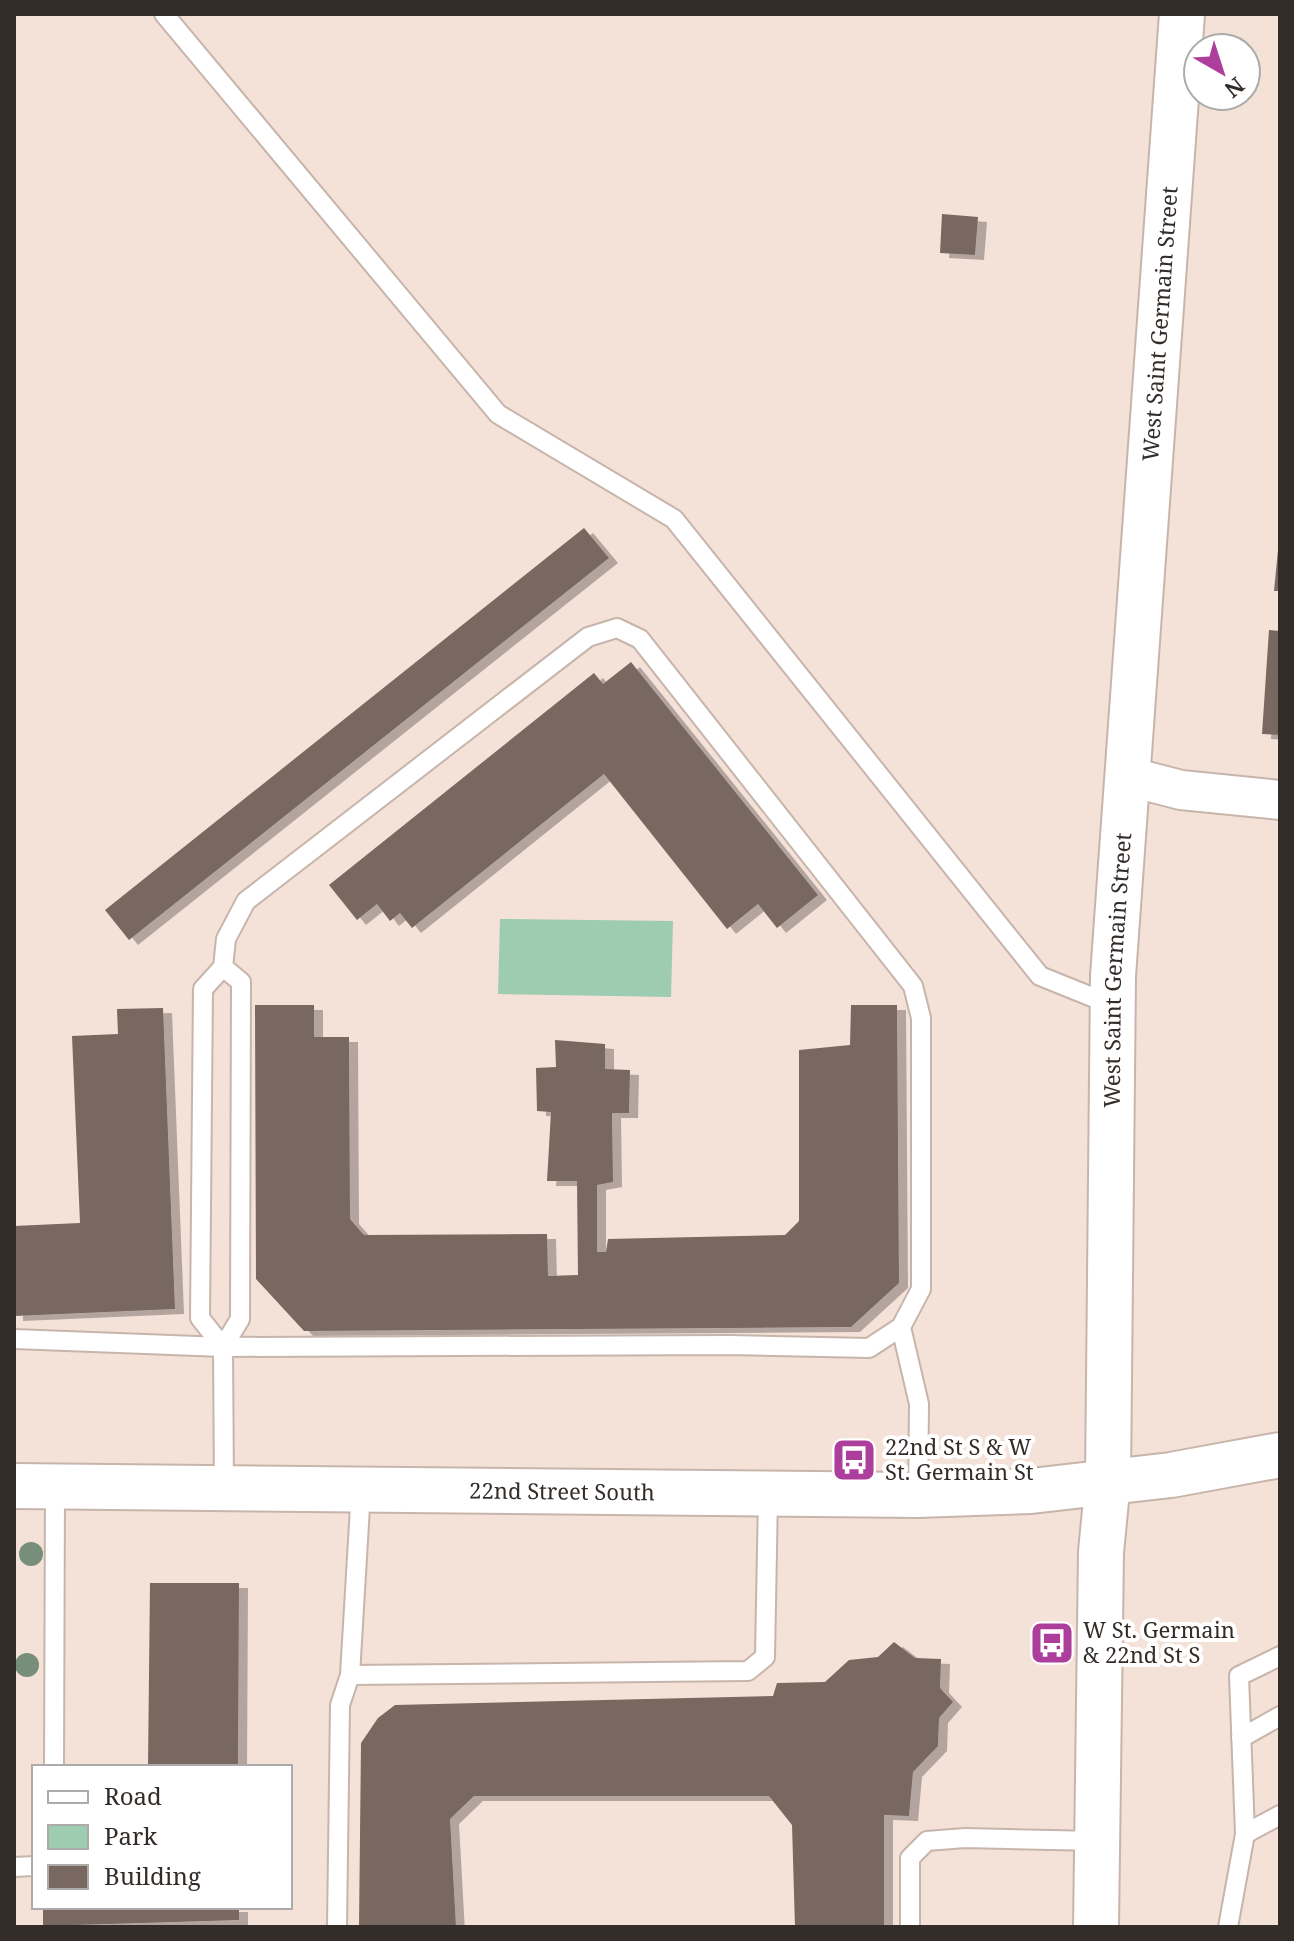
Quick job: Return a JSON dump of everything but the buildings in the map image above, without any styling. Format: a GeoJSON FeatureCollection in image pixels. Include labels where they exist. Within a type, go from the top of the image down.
{"type":"FeatureCollection","features":[{"type":"Feature","properties":{"kind":"street","name":"West Saint Germain Street"},"geometry":{"type":"LineString","coordinates":[[1096,1927],[1101,1552],[1108,1480],[1112,1005],[1182,14]]}},
{"type":"Feature","properties":{"kind":"street"},"geometry":{"type":"LineString","coordinates":[[1127,776],[1181,790],[1280,800]]}},
{"type":"Feature","properties":{"kind":"street","name":"22nd Street South"},"geometry":{"type":"LineString","coordinates":[[35,1486],[768,1496],[918,1495],[1031,1491],[1171,1475],[1280,1455]]}},
{"type":"Feature","properties":{"kind":"lane"},"geometry":{"type":"LineString","coordinates":[[164,14],[498,414],[674,519],[1040,976],[1112,1005]]}},
{"type":"Feature","properties":{"kind":"lane"},"geometry":{"type":"LineString","coordinates":[[14,1339],[223,1347],[730,1345],[869,1348],[901,1327],[921,1289],[921,1018],[913,986],[640,639],[617,628],[588,637],[246,901],[226,939],[223,967],[203,989],[200,1318],[223,1347]]}},
{"type":"Feature","properties":{"kind":"lane"},"geometry":{"type":"LineString","coordinates":[[223,967],[241,982],[240,1319],[223,1347],[224,1488]]}},
{"type":"Feature","properties":{"kind":"lane"},"geometry":{"type":"LineString","coordinates":[[901,1327],[919,1404],[918,1495]]}},
{"type":"Feature","properties":{"kind":"lane"},"geometry":{"type":"LineString","coordinates":[[35,1486],[54,1765]]}},
{"type":"Feature","properties":{"kind":"lane"},"geometry":{"type":"LineString","coordinates":[[337,1927],[340,1705],[350,1675],[361,1490]]}},
{"type":"Feature","properties":{"kind":"lane"},"geometry":{"type":"LineString","coordinates":[[350,1675],[748,1671],[765,1657],[768,1496]]}},
{"type":"Feature","properties":{"kind":"lane"},"geometry":{"type":"LineString","coordinates":[[1228,1927],[1245,1834],[1239,1676],[1280,1656]]}},
{"type":"Feature","properties":{"kind":"lane"},"geometry":{"type":"LineString","coordinates":[[1241,1738],[1280,1716]]}},
{"type":"Feature","properties":{"kind":"lane"},"geometry":{"type":"LineString","coordinates":[[1245,1834],[1280,1815]]}},
{"type":"Feature","properties":{"kind":"lane"},"geometry":{"type":"LineString","coordinates":[[910,1927],[910,1858],[927,1841],[965,1838],[1097,1841]]}},
{"type":"Feature","properties":{"kind":"green space"},"geometry":{"type":"Polygon","coordinates":[[[500,919],[673,921],[671,997],[498,994],[500,919]]]}},
{"type":"Feature","properties":{"kind":"place","name":"22nd St S & W St. Germain St"},"geometry":{"type":"Point","coordinates":[854,1460]}},
{"type":"Feature","properties":{"kind":"place","name":"W St. Germain & 22nd St S"},"geometry":{"type":"Point","coordinates":[1052,1643]}}]}
